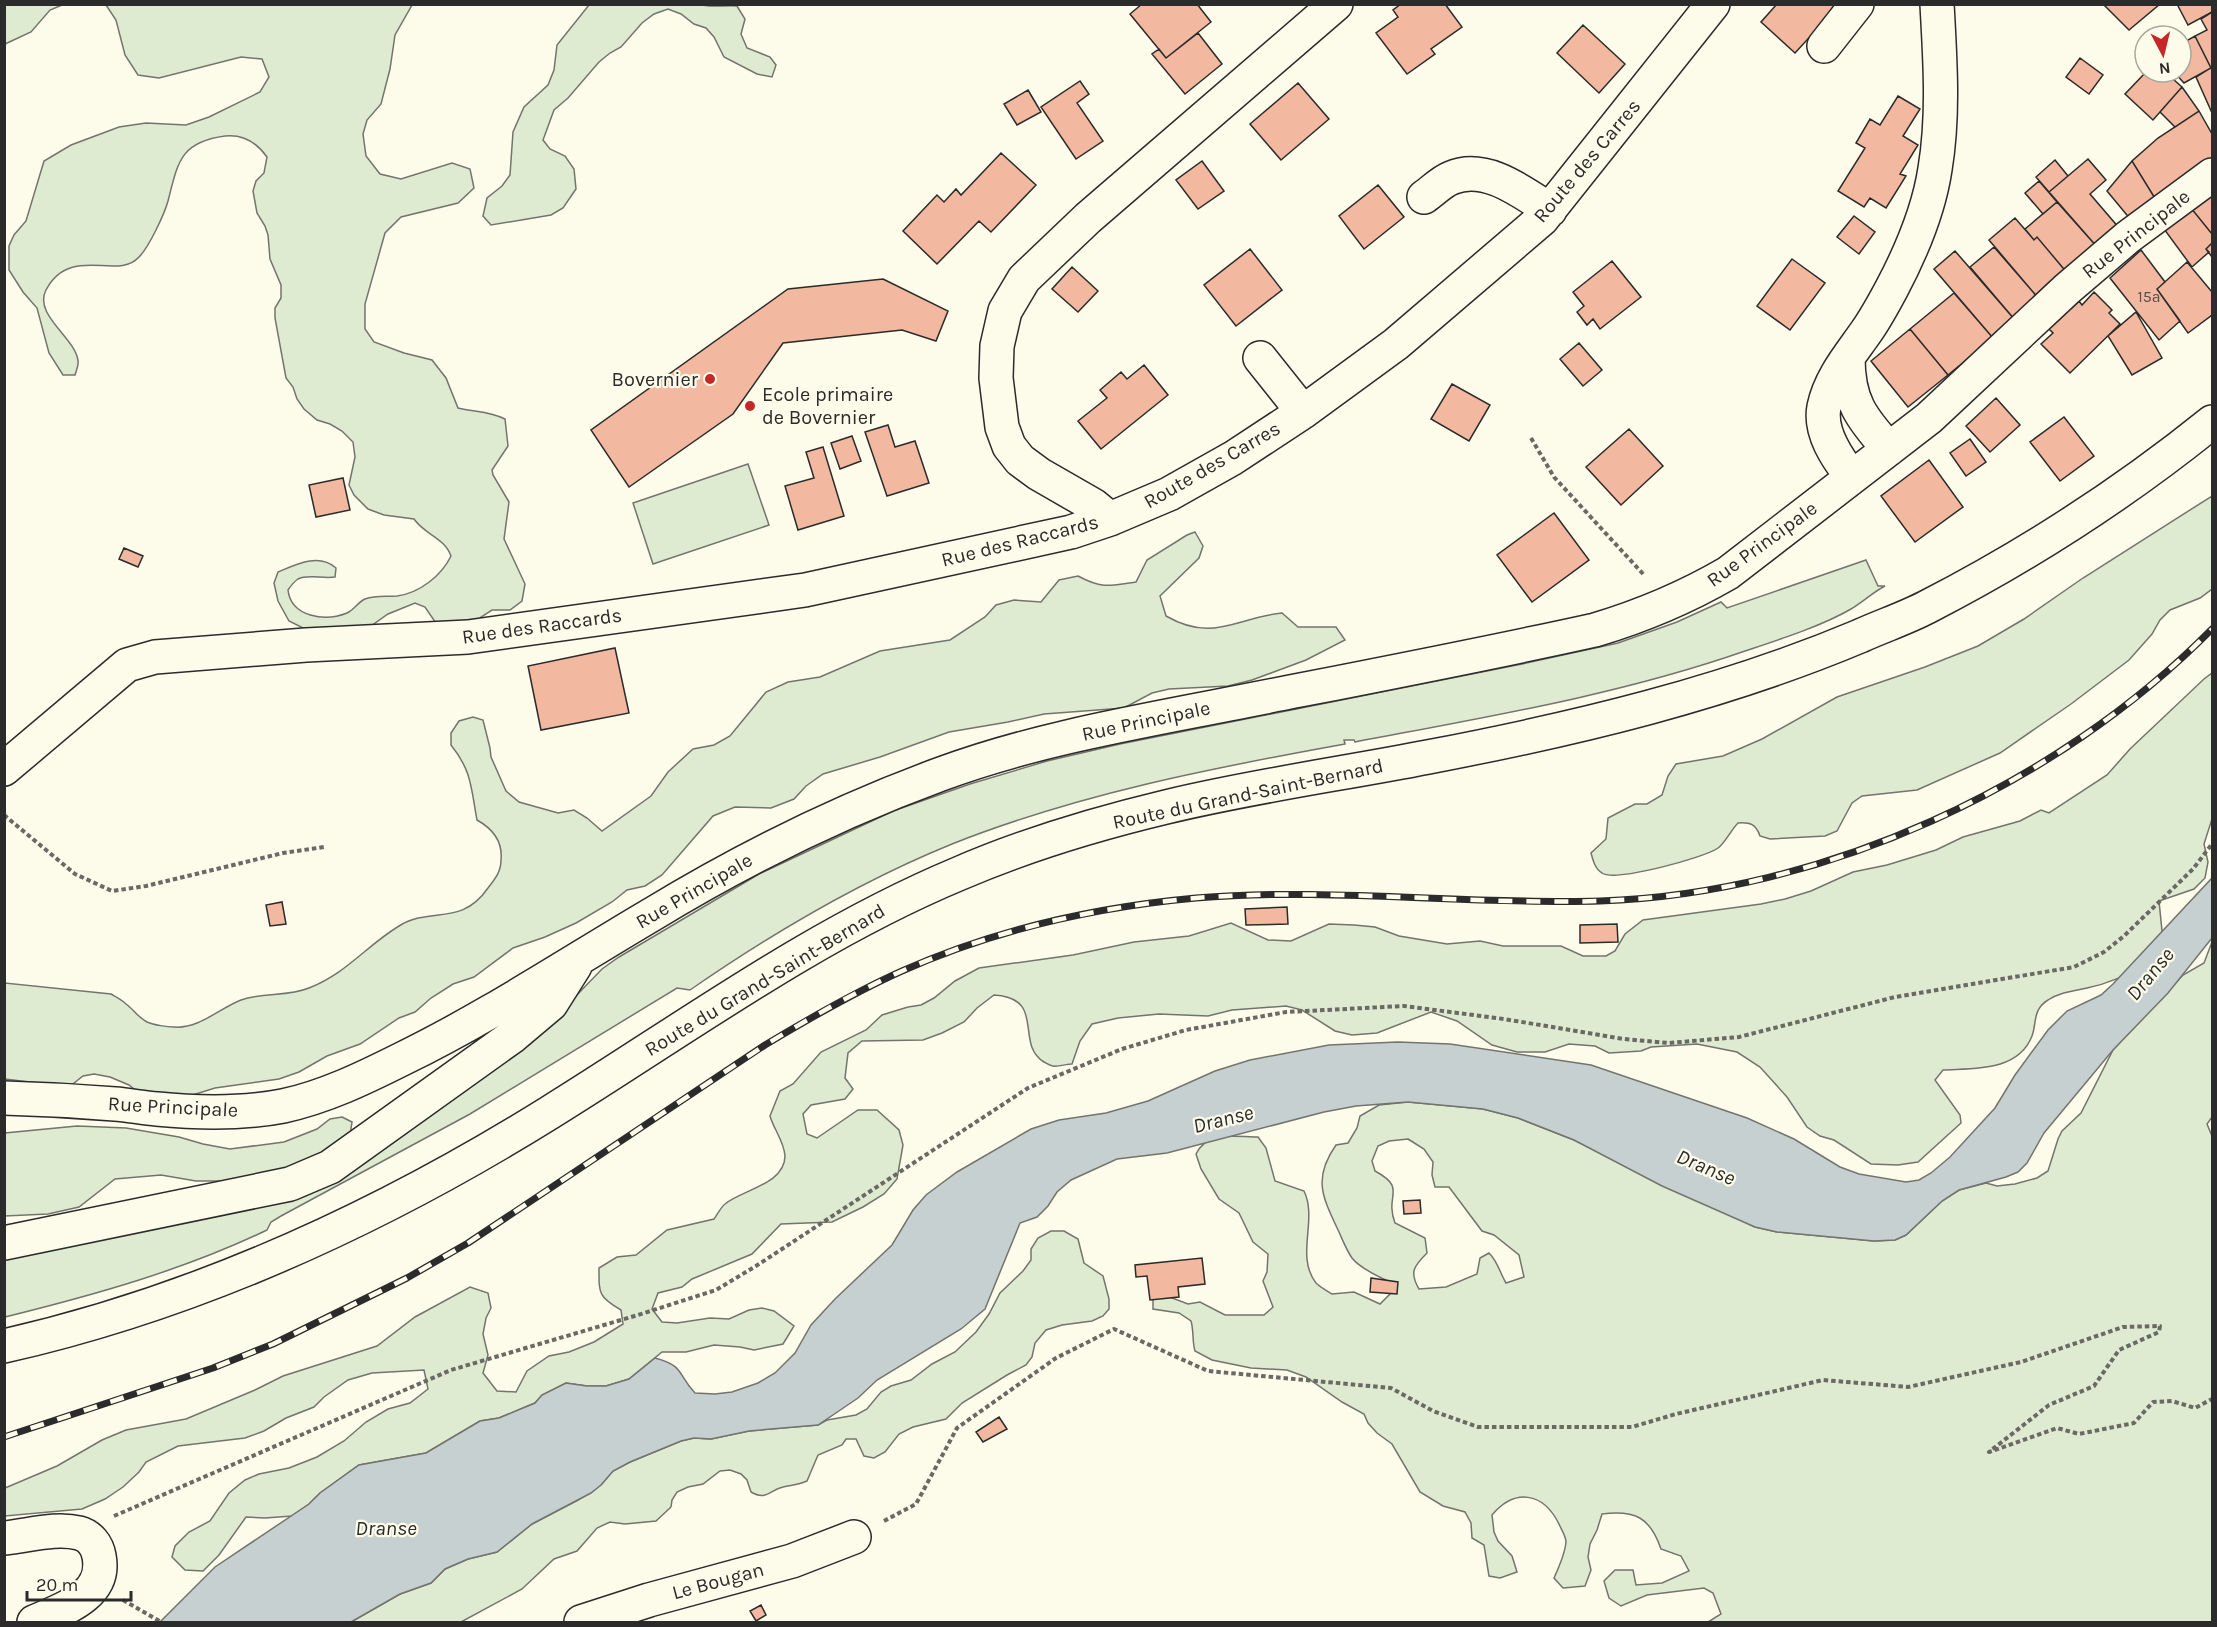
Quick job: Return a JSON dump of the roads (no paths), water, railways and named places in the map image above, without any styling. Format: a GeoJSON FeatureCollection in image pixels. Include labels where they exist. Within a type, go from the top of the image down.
{"type":"FeatureCollection","features":[{"type":"Feature","properties":{"kind":"street"},"geometry":{"type":"LineString","coordinates":[[1110,519],[1093,505],[1039,474],[1020,460],[1009,446],[1002,427],[996,378],[997,346],[1005,311],[1024,279],[1088,218],[1336,4]]}},
{"type":"Feature","properties":{"kind":"street"},"geometry":{"type":"LineString","coordinates":[[1824,46],[1857,4]]}},
{"type":"Feature","properties":{"kind":"street"},"geometry":{"type":"LineString","coordinates":[[1852,477],[1827,436],[1823,419],[1824,407],[1838,371],[1878,312],[1904,262],[1921,220],[1935,171],[1940,110],[1937,4]]}},
{"type":"Feature","properties":{"kind":"street","name":"Route des Carres"},"geometry":{"type":"LineString","coordinates":[[1110,519],[1178,489],[1233,458],[1303,412],[1396,344],[1542,219],[1699,12]]}},
{"type":"Feature","properties":{"kind":"street"},"geometry":{"type":"LineString","coordinates":[[1424,197],[1449,179],[1466,173],[1486,176],[1513,186],[1550,210]]}},
{"type":"Feature","properties":{"kind":"street","name":"Rue Principale"},"geometry":{"type":"LineString","coordinates":[[4,1098],[66,1100],[207,1112],[243,1111],[285,1105],[325,1094],[368,1076],[430,1045],[538,985],[653,913],[767,849],[942,774],[1046,742],[1557,639],[1648,613],[1700,590],[1728,573],[1929,418],[2128,237],[2212,175]]}},
{"type":"Feature","properties":{"kind":"street"},"geometry":{"type":"LineString","coordinates":[[1260,358],[1303,412]]}},
{"type":"Feature","properties":{"kind":"street"},"geometry":{"type":"LineString","coordinates":[[1848,358],[1850,392],[1858,410],[1889,449]]}},
{"type":"Feature","properties":{"kind":"street","name":"Route du Grand-Saint-Bernard"},"geometry":{"type":"LineString","coordinates":[[4,1346],[119,1316],[186,1294],[370,1215],[548,1114],[806,951],[903,899],[959,873],[1056,837],[1171,806],[1432,757],[1576,726],[1737,683],[1828,649],[1924,609],[2101,506],[2212,423]]}},
{"type":"Feature","properties":{"kind":"street","name":"Rue des Raccards"},"geometry":{"type":"LineString","coordinates":[[4,769],[127,665],[155,657],[306,645],[468,638],[805,590],[1071,532],[1110,519]]}},
{"type":"Feature","properties":{"kind":"street"},"geometry":{"type":"LineString","coordinates":[[4,1244],[290,1184],[330,1167],[513,1036],[551,1004],[579,959]]}},
{"type":"Feature","properties":{"kind":"street"},"geometry":{"type":"LineString","coordinates":[[4,1538],[66,1531],[83,1534],[89,1538],[98,1551],[106,1591],[82,1599],[34,1623]]}},
{"type":"Feature","properties":{"kind":"street","name":"Le Bougan"},"geometry":{"type":"LineString","coordinates":[[581,1623],[649,1600],[792,1561],[854,1537]]}},
{"type":"Feature","properties":{"kind":"water","name":"Dranse"},"geometry":{"type":"Polygon","coordinates":[[[2212,878],[2212,938],[2168,993],[2113,1050],[2044,1133],[2027,1163],[2018,1172],[2006,1177],[1959,1190],[1942,1201],[1906,1235],[1895,1240],[1874,1241],[1777,1232],[1755,1227],[1662,1186],[1574,1140],[1518,1118],[1483,1109],[1408,1102],[1356,1106],[1324,1112],[1167,1153],[1117,1159],[1071,1180],[1057,1192],[1037,1217],[1020,1223],[985,1309],[961,1329],[877,1380],[858,1398],[818,1425],[749,1431],[711,1439],[694,1438],[630,1462],[613,1471],[591,1493],[532,1524],[497,1552],[468,1559],[445,1569],[431,1583],[400,1594],[351,1622],[160,1622],[215,1567],[309,1504],[320,1493],[359,1465],[426,1453],[480,1421],[499,1418],[535,1403],[542,1395],[566,1383],[606,1386],[629,1379],[655,1358],[671,1364],[680,1371],[695,1393],[732,1392],[758,1383],[775,1373],[795,1353],[811,1325],[892,1245],[913,1210],[926,1195],[957,1172],[1031,1129],[1059,1120],[1106,1113],[1148,1101],[1215,1071],[1250,1060],[1329,1045],[1398,1042],[1450,1044],[1591,1065],[1747,1118],[1794,1139],[1840,1167],[1859,1174],[1906,1182],[1919,1180],[1950,1157],[1995,1108],[2015,1075],[2048,1030],[2067,1011],[2101,995],[2113,984],[2212,878]]]}},
{"type":"Feature","properties":{"kind":"railway"},"geometry":{"type":"LineString","coordinates":[[4,1437],[213,1368],[273,1344],[407,1278],[468,1243],[765,1045],[867,988],[937,956],[1009,932],[1083,914],[1196,898],[1297,894],[1499,901],[1600,901],[1684,894],[1767,878],[1850,853],[1931,821],[2009,782],[2082,737],[2150,685],[2212,629]]}},
{"type":"Feature","properties":{"kind":"place","name":"Bovernier"},"geometry":{"type":"Point","coordinates":[710,379]}},
{"type":"Feature","properties":{"kind":"place","name":"Ecole primaire de Bovernier"},"geometry":{"type":"Point","coordinates":[750,406]}}]}
